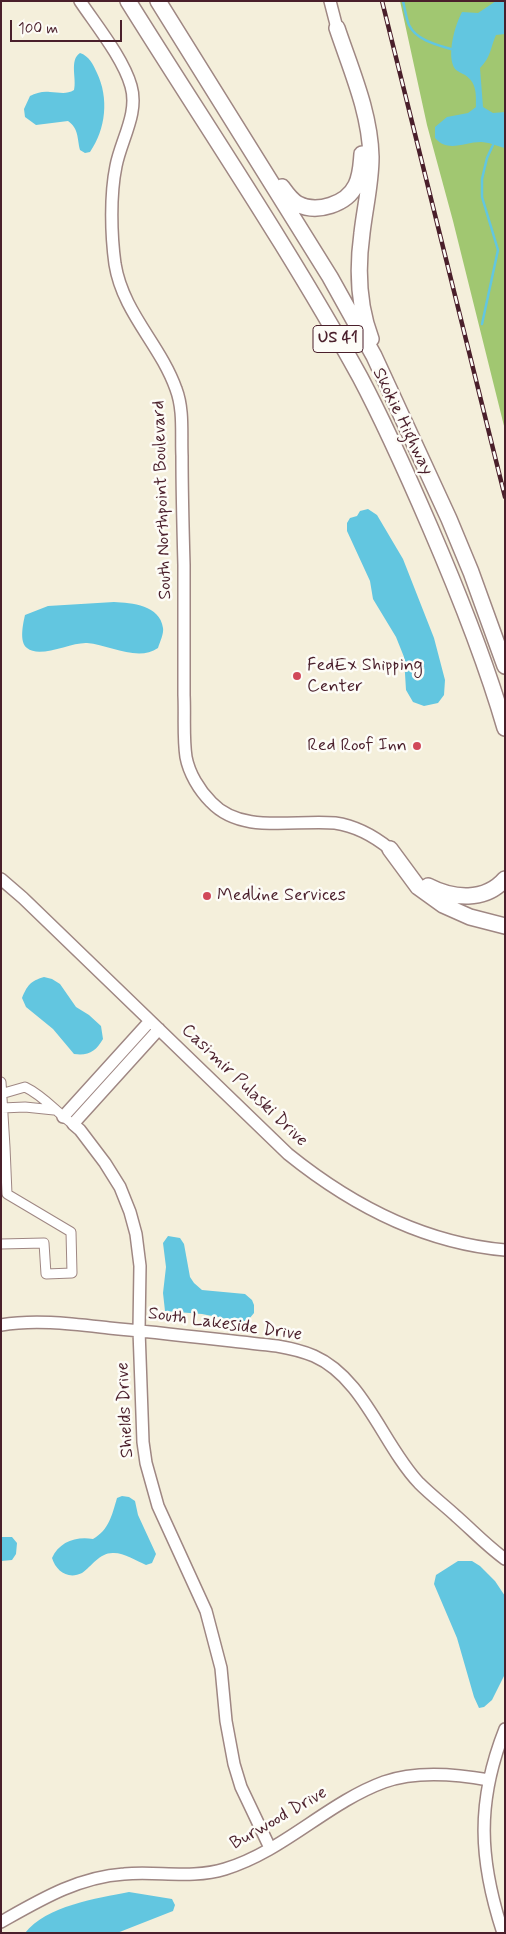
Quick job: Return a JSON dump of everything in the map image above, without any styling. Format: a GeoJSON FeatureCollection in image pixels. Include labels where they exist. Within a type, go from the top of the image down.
{"type":"FeatureCollection","features":[{"type":"Feature","properties":{"kind":"highway","name":"Skokie Highway"},"geometry":{"type":"LineString","coordinates":[[127,1],[299,272],[360,378],[401,460],[452,579],[485,666],[505,728]]}},
{"type":"Feature","properties":{"kind":"highway","name":"Skokie Highway"},"geometry":{"type":"LineString","coordinates":[[158,1],[330,277],[374,356],[471,572],[505,666]]}},
{"type":"Feature","properties":{"kind":"highway"},"geometry":{"type":"LineString","coordinates":[[234,122],[289,196],[300,205],[316,208],[331,206],[345,198],[356,186],[361,171],[362,146],[337,28]]}},
{"type":"Feature","properties":{"kind":"highway"},"geometry":{"type":"LineString","coordinates":[[337,28],[363,106],[371,156],[370,186],[359,265],[362,307],[367,328],[392,399]]}},
{"type":"Feature","properties":{"kind":"highway"},"geometry":{"type":"LineString","coordinates":[[390,849],[428,886],[441,893],[458,897],[487,893],[505,879]]}},
{"type":"Feature","properties":{"kind":"highway"},"geometry":{"type":"LineString","coordinates":[[390,849],[418,887],[443,905],[470,916],[505,926]]}},
{"type":"Feature","properties":{"kind":"street","name":"South Northpoint Boulevard"},"geometry":{"type":"LineString","coordinates":[[80,1],[104,36],[131,86],[132,111],[116,165],[114,183],[113,238],[120,288],[132,313],[160,355],[180,400],[184,579],[184,725],[186,758],[192,776],[212,804],[231,816],[246,822],[336,823],[355,828],[375,837],[390,849]]}},
{"type":"Feature","properties":{"kind":"street"},"geometry":{"type":"LineString","coordinates":[[330,1],[337,28]]}},
{"type":"Feature","properties":{"kind":"street","name":"Casimir Pulaski Drive"},"geometry":{"type":"LineString","coordinates":[[1,880],[24,898],[288,1154],[333,1188],[382,1215],[427,1233],[466,1244],[505,1250]]}},
{"type":"Feature","properties":{"kind":"street"},"geometry":{"type":"LineString","coordinates":[[63,1117],[154,1025]]}},
{"type":"Feature","properties":{"kind":"street"},"geometry":{"type":"LineString","coordinates":[[1,1082],[6,1194],[71,1232],[72,1273],[46,1274],[44,1243],[1,1244]]}},
{"type":"Feature","properties":{"kind":"street"},"geometry":{"type":"LineString","coordinates":[[1,1094],[25,1087],[37,1093],[63,1117]]}},
{"type":"Feature","properties":{"kind":"street"},"geometry":{"type":"LineString","coordinates":[[2,1108],[25,1107],[63,1117]]}},
{"type":"Feature","properties":{"kind":"street","name":"Shields Drive"},"geometry":{"type":"LineString","coordinates":[[63,1117],[80,1130],[105,1163],[120,1187],[130,1212],[136,1234],[140,1266],[139,1330],[143,1442],[146,1462],[158,1506],[206,1611],[221,1668],[226,1723],[234,1764],[241,1787],[270,1848]]}},
{"type":"Feature","properties":{"kind":"street","name":"South Lakeside Drive"},"geometry":{"type":"LineString","coordinates":[[1,1325],[29,1322],[62,1323],[139,1330],[277,1346],[314,1356],[328,1364],[359,1395],[390,1443],[420,1483],[505,1558]]}},
{"type":"Feature","properties":{"kind":"street"},"geometry":{"type":"LineString","coordinates":[[503,1933],[490,1889],[486,1864],[484,1814],[494,1757],[505,1729]]}},
{"type":"Feature","properties":{"kind":"street","name":"Burwood Drive"},"geometry":{"type":"LineString","coordinates":[[1,1922],[48,1895],[96,1878],[122,1874],[196,1873],[224,1870],[270,1848],[362,1792],[386,1781],[428,1774],[467,1776],[489,1780]]}},
{"type":"Feature","properties":{"kind":"green space"},"geometry":{"type":"Polygon","coordinates":[[[400,1],[505,1],[505,430],[427,125],[400,1]]]}},
{"type":"Feature","properties":{"kind":"water"},"geometry":{"type":"Polygon","coordinates":[[[496,1],[505,1],[505,34],[496,35],[488,56],[480,68],[483,107],[493,113],[505,112],[505,148],[481,142],[456,146],[445,145],[435,138],[435,127],[447,117],[468,113],[476,107],[474,85],[469,78],[455,69],[452,63],[452,40],[457,25],[462,12],[478,13],[496,1]]]}},
{"type":"Feature","properties":{"kind":"water"},"geometry":{"type":"Polygon","coordinates":[[[80,53],[88,58],[95,70],[101,83],[104,103],[100,133],[90,152],[85,153],[80,150],[76,131],[68,121],[36,125],[25,117],[24,109],[30,96],[40,92],[65,93],[74,90],[74,65],[80,53]]]}},
{"type":"Feature","properties":{"kind":"water"},"geometry":{"type":"Polygon","coordinates":[[[368,509],[377,515],[403,559],[434,638],[445,680],[444,695],[438,703],[424,706],[413,702],[406,690],[404,657],[396,637],[373,599],[370,581],[347,531],[347,523],[350,518],[357,516],[360,511],[368,509]]]}},
{"type":"Feature","properties":{"kind":"water"},"geometry":{"type":"Polygon","coordinates":[[[114,602],[137,605],[157,614],[161,620],[163,630],[158,648],[150,652],[133,653],[96,644],[80,643],[40,652],[27,648],[23,642],[22,633],[25,615],[48,606],[114,602]]]}},
{"type":"Feature","properties":{"kind":"water"},"geometry":{"type":"Polygon","coordinates":[[[44,977],[60,984],[76,1007],[101,1026],[103,1039],[92,1052],[74,1054],[53,1029],[26,1007],[22,998],[26,990],[32,982],[44,977]]]}},
{"type":"Feature","properties":{"kind":"water"},"geometry":{"type":"Polygon","coordinates":[[[168,1236],[180,1238],[184,1244],[190,1277],[202,1290],[245,1294],[252,1300],[254,1313],[249,1319],[242,1322],[202,1314],[165,1311],[163,1293],[166,1267],[163,1243],[168,1236]]]}},
{"type":"Feature","properties":{"kind":"water"},"geometry":{"type":"Polygon","coordinates":[[[122,1496],[129,1497],[135,1501],[138,1515],[156,1554],[152,1563],[146,1565],[122,1554],[109,1553],[100,1557],[82,1573],[67,1575],[63,1573],[56,1567],[52,1558],[55,1552],[69,1541],[80,1538],[93,1539],[103,1531],[109,1522],[117,1498],[122,1496]]]}},
{"type":"Feature","properties":{"kind":"water"},"geometry":{"type":"Polygon","coordinates":[[[1,1537],[12,1537],[17,1543],[16,1554],[12,1560],[1,1561],[1,1537]]]}},
{"type":"Feature","properties":{"kind":"water"},"geometry":{"type":"Polygon","coordinates":[[[458,1561],[472,1561],[480,1566],[495,1581],[505,1596],[505,1674],[492,1700],[484,1707],[479,1708],[457,1638],[434,1584],[436,1575],[458,1561]]]}},
{"type":"Feature","properties":{"kind":"water"},"geometry":{"type":"Polygon","coordinates":[[[129,1892],[172,1899],[175,1905],[173,1911],[117,1933],[25,1933],[34,1924],[59,1910],[88,1900],[129,1892]]]}},
{"type":"Feature","properties":{"kind":"waterway"},"geometry":{"type":"LineString","coordinates":[[403,1],[406,16],[412,30],[427,41],[451,49]]}},
{"type":"Feature","properties":{"kind":"waterway"},"geometry":{"type":"LineString","coordinates":[[482,324],[498,250],[482,197],[482,179],[487,158],[493,145]]}},
{"type":"Feature","properties":{"kind":"railway"},"geometry":{"type":"LineString","coordinates":[[382,1],[505,497]]}},
{"type":"Feature","properties":{"kind":"place","name":"FedEx Shipping Center"},"geometry":{"type":"Point","coordinates":[297,676]}},
{"type":"Feature","properties":{"kind":"place","name":"Red Roof Inn"},"geometry":{"type":"Point","coordinates":[417,746]}},
{"type":"Feature","properties":{"kind":"place","name":"Medline Services"},"geometry":{"type":"Point","coordinates":[207,896]}}]}
